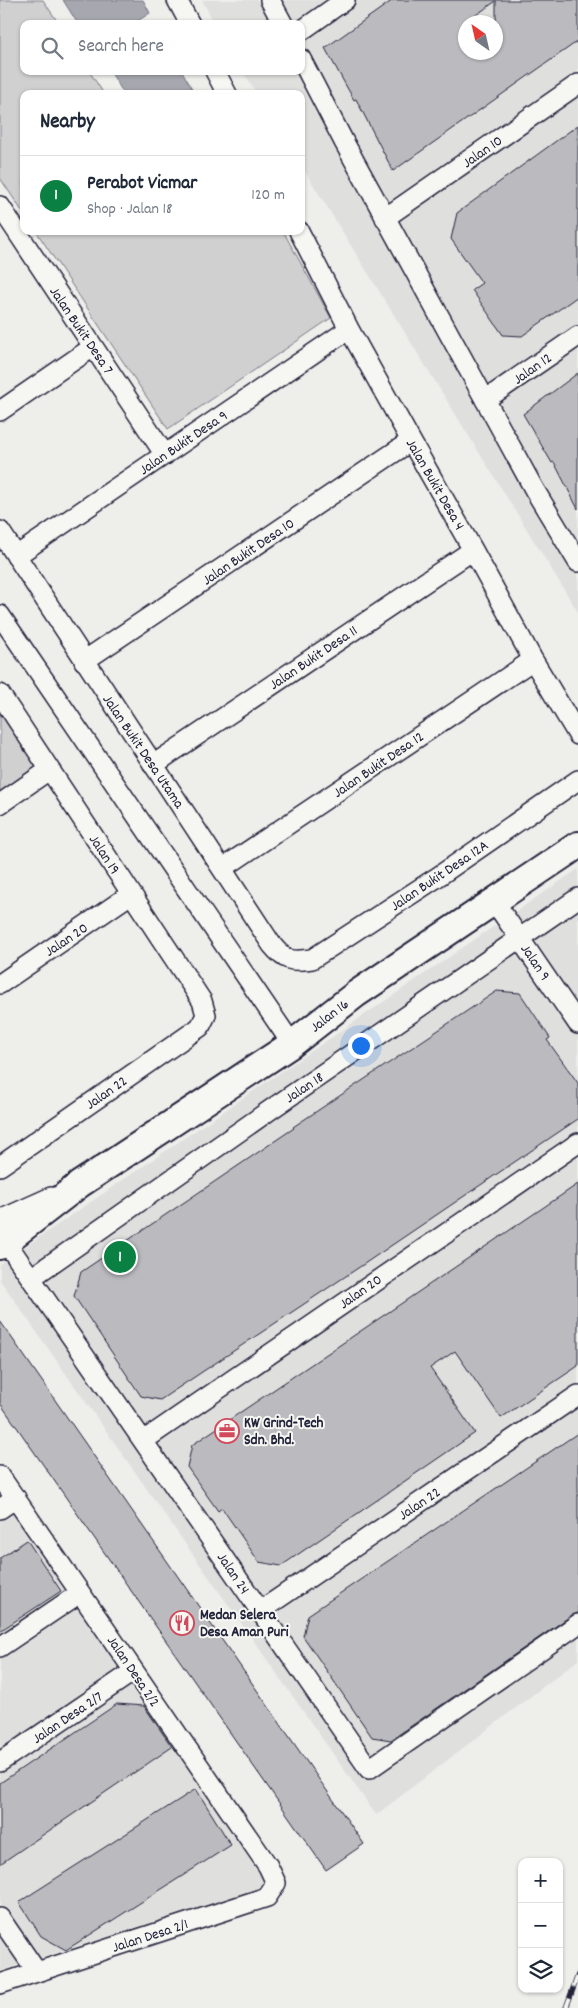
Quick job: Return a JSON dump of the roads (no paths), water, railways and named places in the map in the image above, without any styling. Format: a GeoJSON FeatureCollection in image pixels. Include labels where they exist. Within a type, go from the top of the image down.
{"type":"FeatureCollection","features":[{"type":"Feature","properties":{"kind":"street"},"geometry":{"type":"LineString","coordinates":[[177,0],[188,20]]}},
{"type":"Feature","properties":{"kind":"street"},"geometry":{"type":"LineString","coordinates":[[270,0],[281,20]]}},
{"type":"Feature","properties":{"kind":"street"},"geometry":{"type":"LineString","coordinates":[[305,27],[345,0]]}},
{"type":"Feature","properties":{"kind":"street"},"geometry":{"type":"LineString","coordinates":[[305,67],[385,218],[534,489],[578,562]]}},
{"type":"Feature","properties":{"kind":"street"},"geometry":{"type":"LineString","coordinates":[[217,75],[225,90]]}},
{"type":"Feature","properties":{"kind":"street","name":"Jalan 10"},"geometry":{"type":"LineString","coordinates":[[385,218],[578,84]]}},
{"type":"Feature","properties":{"kind":"street","name":"Jalan Bukit Desa 7"},"geometry":{"type":"LineString","coordinates":[[0,206],[165,455]]}},
{"type":"Feature","properties":{"kind":"street","name":"Jalan Bukit Desa 4"},"geometry":{"type":"LineString","coordinates":[[301,235],[349,329],[411,441],[533,660],[578,735]]}},
{"type":"Feature","properties":{"kind":"street","name":"Jalan Bukit Desa 9"},"geometry":{"type":"LineString","coordinates":[[16,556],[349,329]]}},
{"type":"Feature","properties":{"kind":"street","name":"Jalan 12"},"geometry":{"type":"LineString","coordinates":[[485,400],[578,336]]}},
{"type":"Feature","properties":{"kind":"street"},"geometry":{"type":"LineString","coordinates":[[0,410],[93,347]]}},
{"type":"Feature","properties":{"kind":"street","name":"Jalan Bukit Desa 10"},"geometry":{"type":"LineString","coordinates":[[84,661],[411,441]]}},
{"type":"Feature","properties":{"kind":"street","name":"Jalan Bukit Desa Utama"},"geometry":{"type":"LineString","coordinates":[[0,531],[272,945],[282,957],[296,962]]}},
{"type":"Feature","properties":{"kind":"street","name":"Jalan Bukit Desa 11"},"geometry":{"type":"LineString","coordinates":[[153,765],[473,550]]}},
{"type":"Feature","properties":{"kind":"street"},"geometry":{"type":"LineString","coordinates":[[0,615],[292,1044]]}},
{"type":"Feature","properties":{"kind":"street","name":"Jalan Bukit Desa 12"},"geometry":{"type":"LineString","coordinates":[[223,868],[533,660]]}},
{"type":"Feature","properties":{"kind":"street","name":"Jalan 19"},"geometry":{"type":"LineString","coordinates":[[0,694],[202,1002],[206,1015]]}},
{"type":"Feature","properties":{"kind":"street"},"geometry":{"type":"LineString","coordinates":[[0,804],[50,770]]}},
{"type":"Feature","properties":{"kind":"street","name":"Jalan Bukit Desa 12A"},"geometry":{"type":"LineString","coordinates":[[296,962],[312,959],[436,878],[578,780]]}},
{"type":"Feature","properties":{"kind":"street","name":"Jalan 16"},"geometry":{"type":"LineString","coordinates":[[2,1236],[292,1044],[356,994],[578,845]]}},
{"type":"Feature","properties":{"kind":"street","name":"Jalan 20"},"geometry":{"type":"LineString","coordinates":[[0,984],[131,894]]}},
{"type":"Feature","properties":{"kind":"street","name":"Jalan 18"},"geometry":{"type":"LineString","coordinates":[[31,1278],[270,1110],[578,898]]}},
{"type":"Feature","properties":{"kind":"street","name":"Jalan 9"},"geometry":{"type":"LineString","coordinates":[[494,901],[578,1024]]}},
{"type":"Feature","properties":{"kind":"street","name":"Jalan 22"},"geometry":{"type":"LineString","coordinates":[[0,1166],[200,1027],[206,1015]]}},
{"type":"Feature","properties":{"kind":"street","name":"Jalan 20"},"geometry":{"type":"LineString","coordinates":[[144,1441],[578,1143]]}},
{"type":"Feature","properties":{"kind":"street","name":"Jalan 24"},"geometry":{"type":"LineString","coordinates":[[2,1236],[368,1769],[578,1624]]}},
{"type":"Feature","properties":{"kind":"street","name":"Jalan 22"},"geometry":{"type":"LineString","coordinates":[[260,1611],[578,1395]]}},
{"type":"Feature","properties":{"kind":"street","name":"Jalan Desa 2/2"},"geometry":{"type":"LineString","coordinates":[[0,1476],[268,1866]]}},
{"type":"Feature","properties":{"kind":"street"},"geometry":{"type":"LineString","coordinates":[[0,1509],[16,1498]]}},
{"type":"Feature","properties":{"kind":"street"},"geometry":{"type":"LineString","coordinates":[[0,1647],[80,1593]]}},
{"type":"Feature","properties":{"kind":"street","name":"Jalan Desa 2/7"},"geometry":{"type":"LineString","coordinates":[[0,1762],[134,1671]]}},
{"type":"Feature","properties":{"kind":"street","name":"Jalan Desa 2/1"},"geometry":{"type":"LineString","coordinates":[[0,1984],[267,1896],[276,1883],[268,1866]]}},
{"type":"Feature","properties":{"kind":"street"},"geometry":{"type":"LineString","coordinates":[[0,1918],[37,1972]]}},
{"type":"Feature","properties":{"kind":"railway"},"geometry":{"type":"LineString","coordinates":[[566,2008],[578,1975]]}},
{"type":"Feature","properties":{"kind":"place","name":"Perabot Vicmar"},"geometry":{"type":"Point","coordinates":[120,1257]}},
{"type":"Feature","properties":{"kind":"place","name":"KW Grind-Tech Sdn. Bhd."},"geometry":{"type":"Point","coordinates":[227,1431]}},
{"type":"Feature","properties":{"kind":"place","name":"Medan Selera Desa Aman Puri"},"geometry":{"type":"Point","coordinates":[182,1623]}}]}
